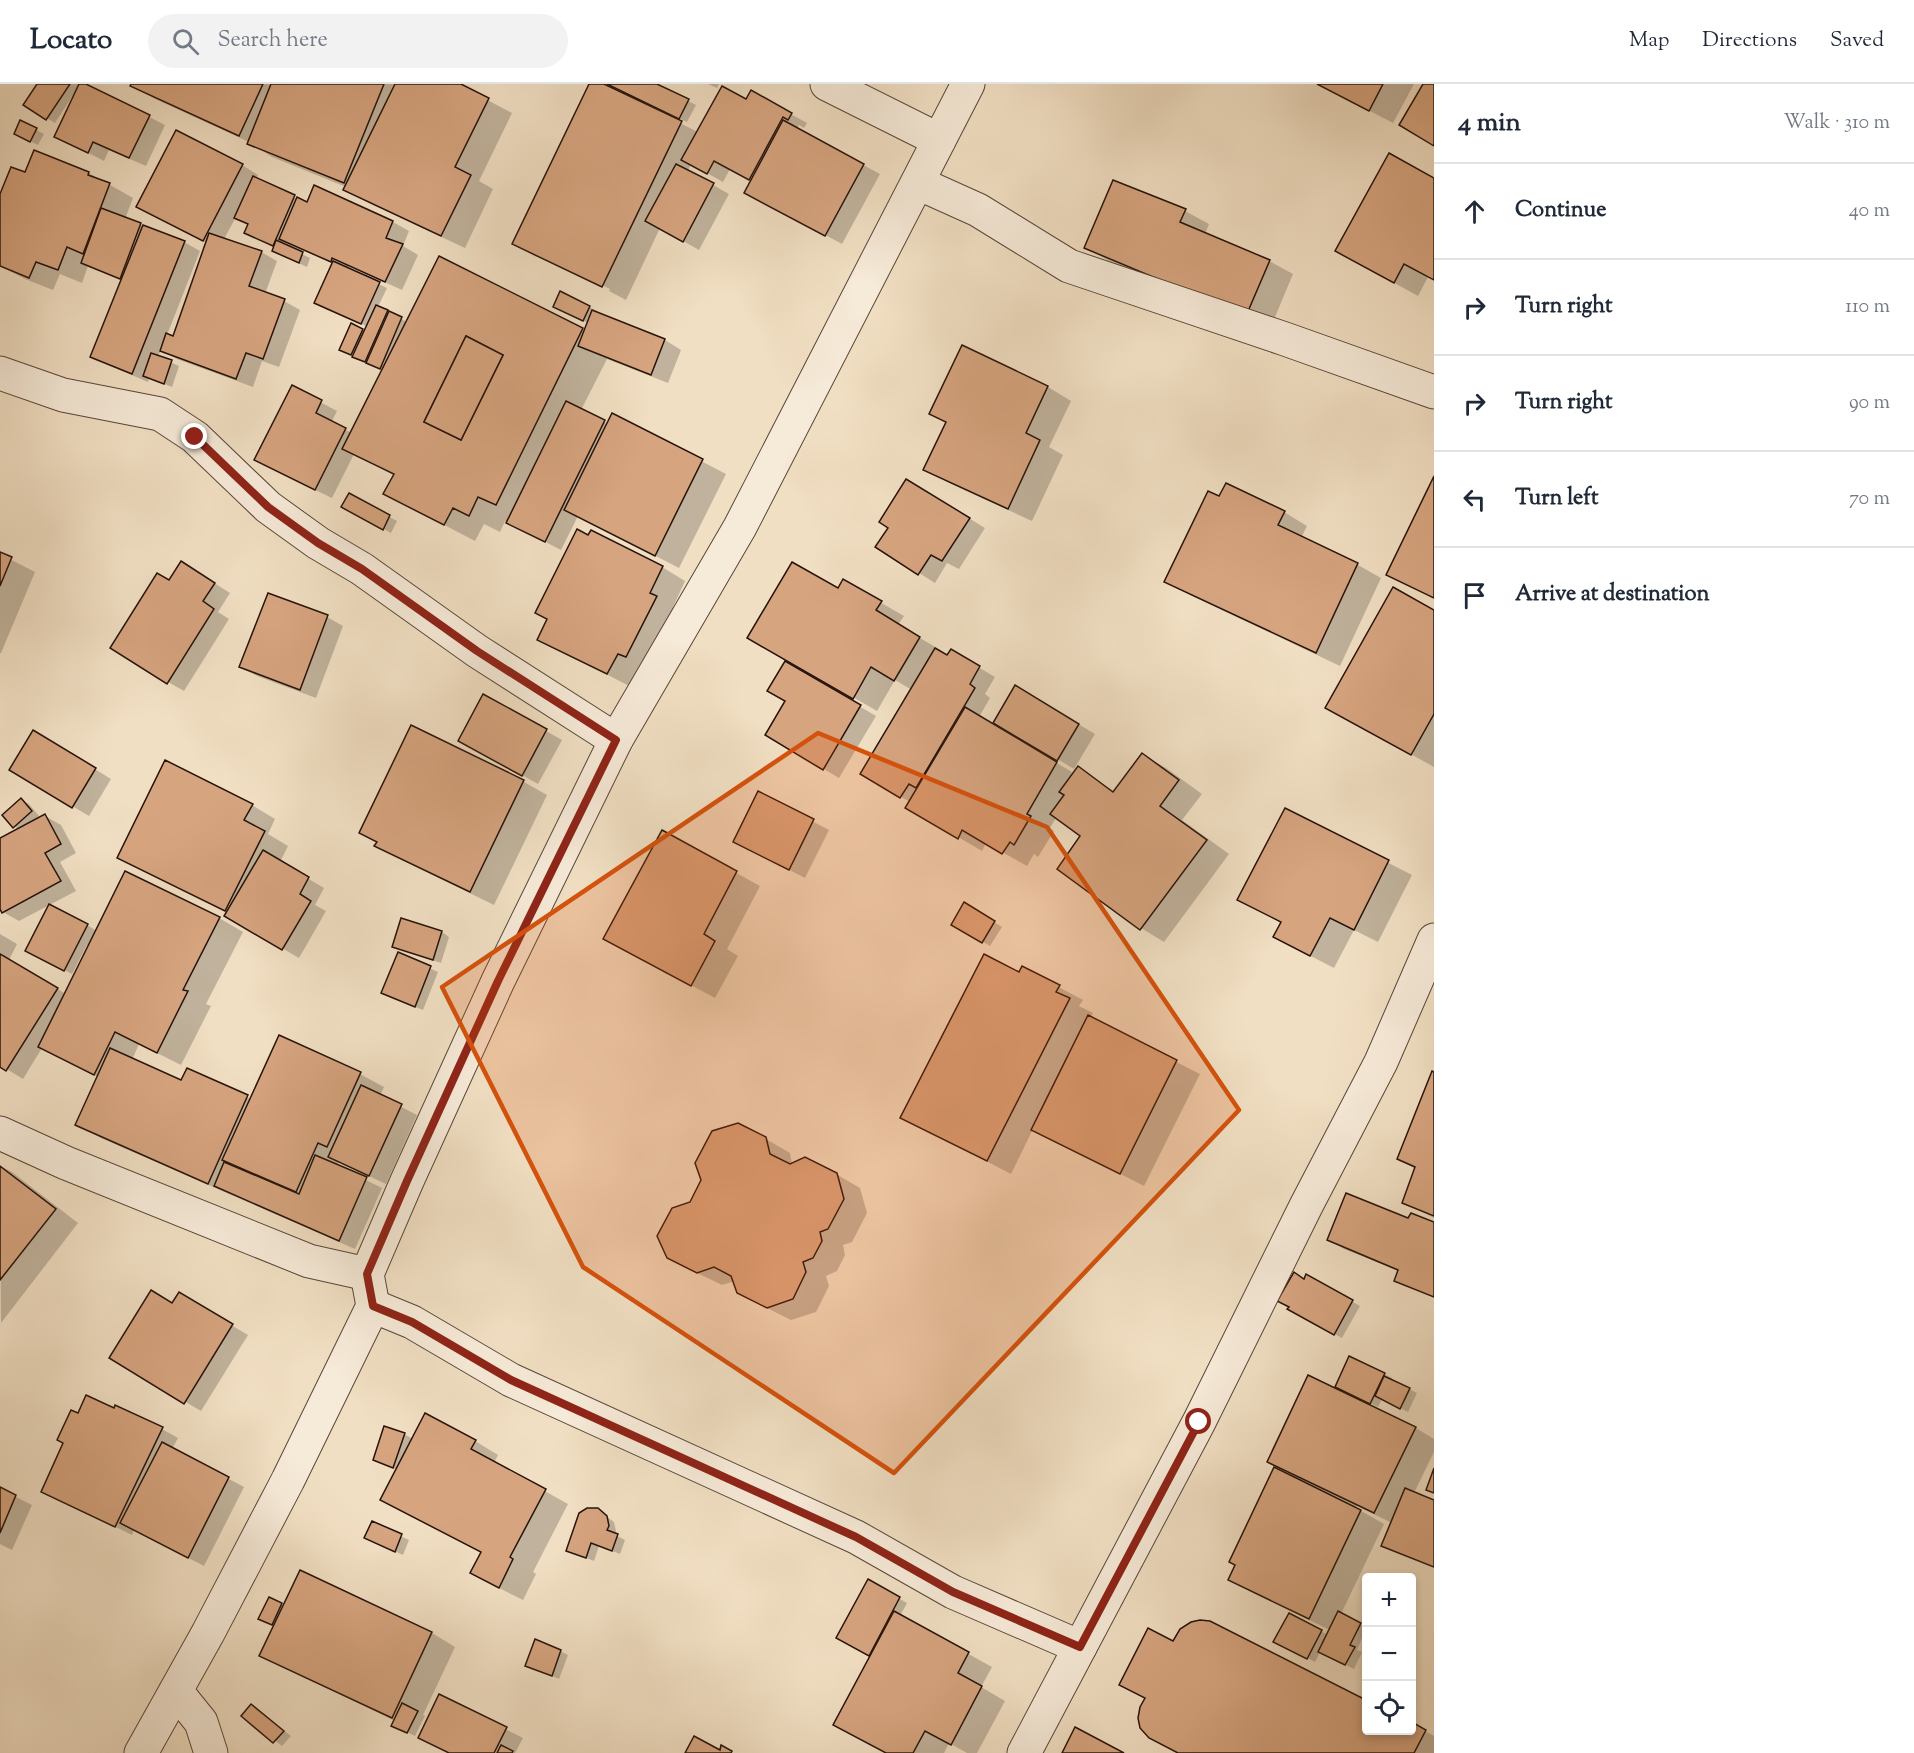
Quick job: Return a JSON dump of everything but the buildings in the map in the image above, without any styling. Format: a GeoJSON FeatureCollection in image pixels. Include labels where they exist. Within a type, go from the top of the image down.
{"type":"FeatureCollection","features":[{"type":"Feature","properties":{"kind":"street"},"geometry":{"type":"LineString","coordinates":[[827,84],[939,140]]}},
{"type":"Feature","properties":{"kind":"street"},"geometry":{"type":"LineString","coordinates":[[141,1753],[288,1480],[373,1306],[367,1274],[498,981],[616,740],[740,527],[968,84]]}},
{"type":"Feature","properties":{"kind":"street"},"geometry":{"type":"LineString","coordinates":[[918,183],[978,210],[1069,266],[1434,392]]}},
{"type":"Feature","properties":{"kind":"street"},"geometry":{"type":"LineString","coordinates":[[0,373],[63,395],[160,414],[195,437],[268,507],[318,543],[362,569],[477,651],[616,740]]}},
{"type":"Feature","properties":{"kind":"street"},"geometry":{"type":"LineString","coordinates":[[1024,1753],[1199,1422],[1306,1206],[1381,1062],[1434,940]]}},
{"type":"Feature","properties":{"kind":"street"},"geometry":{"type":"LineString","coordinates":[[0,1133],[66,1163],[309,1261],[367,1274]]}},
{"type":"Feature","properties":{"kind":"street"},"geometry":{"type":"LineString","coordinates":[[373,1306],[412,1322],[511,1380],[856,1537],[953,1592],[1080,1647]]}},
{"type":"Feature","properties":{"kind":"street"},"geometry":{"type":"LineString","coordinates":[[176,1691],[201,1722],[211,1753]]}},
{"type":"Feature","properties":{"kind":"highlighted area"},"geometry":{"type":"Polygon","coordinates":[[[818,733],[1047,827],[1239,1110],[894,1473],[583,1267],[442,987],[818,733]]]}},
{"type":"Feature","properties":{"kind":"route"},"geometry":{"type":"LineString","coordinates":[[195,437],[268,507],[318,543],[362,569],[477,651],[616,740],[498,981],[367,1274],[373,1306],[412,1322],[511,1380],[856,1537],[953,1592],[1080,1647],[1199,1422]]}}]}
